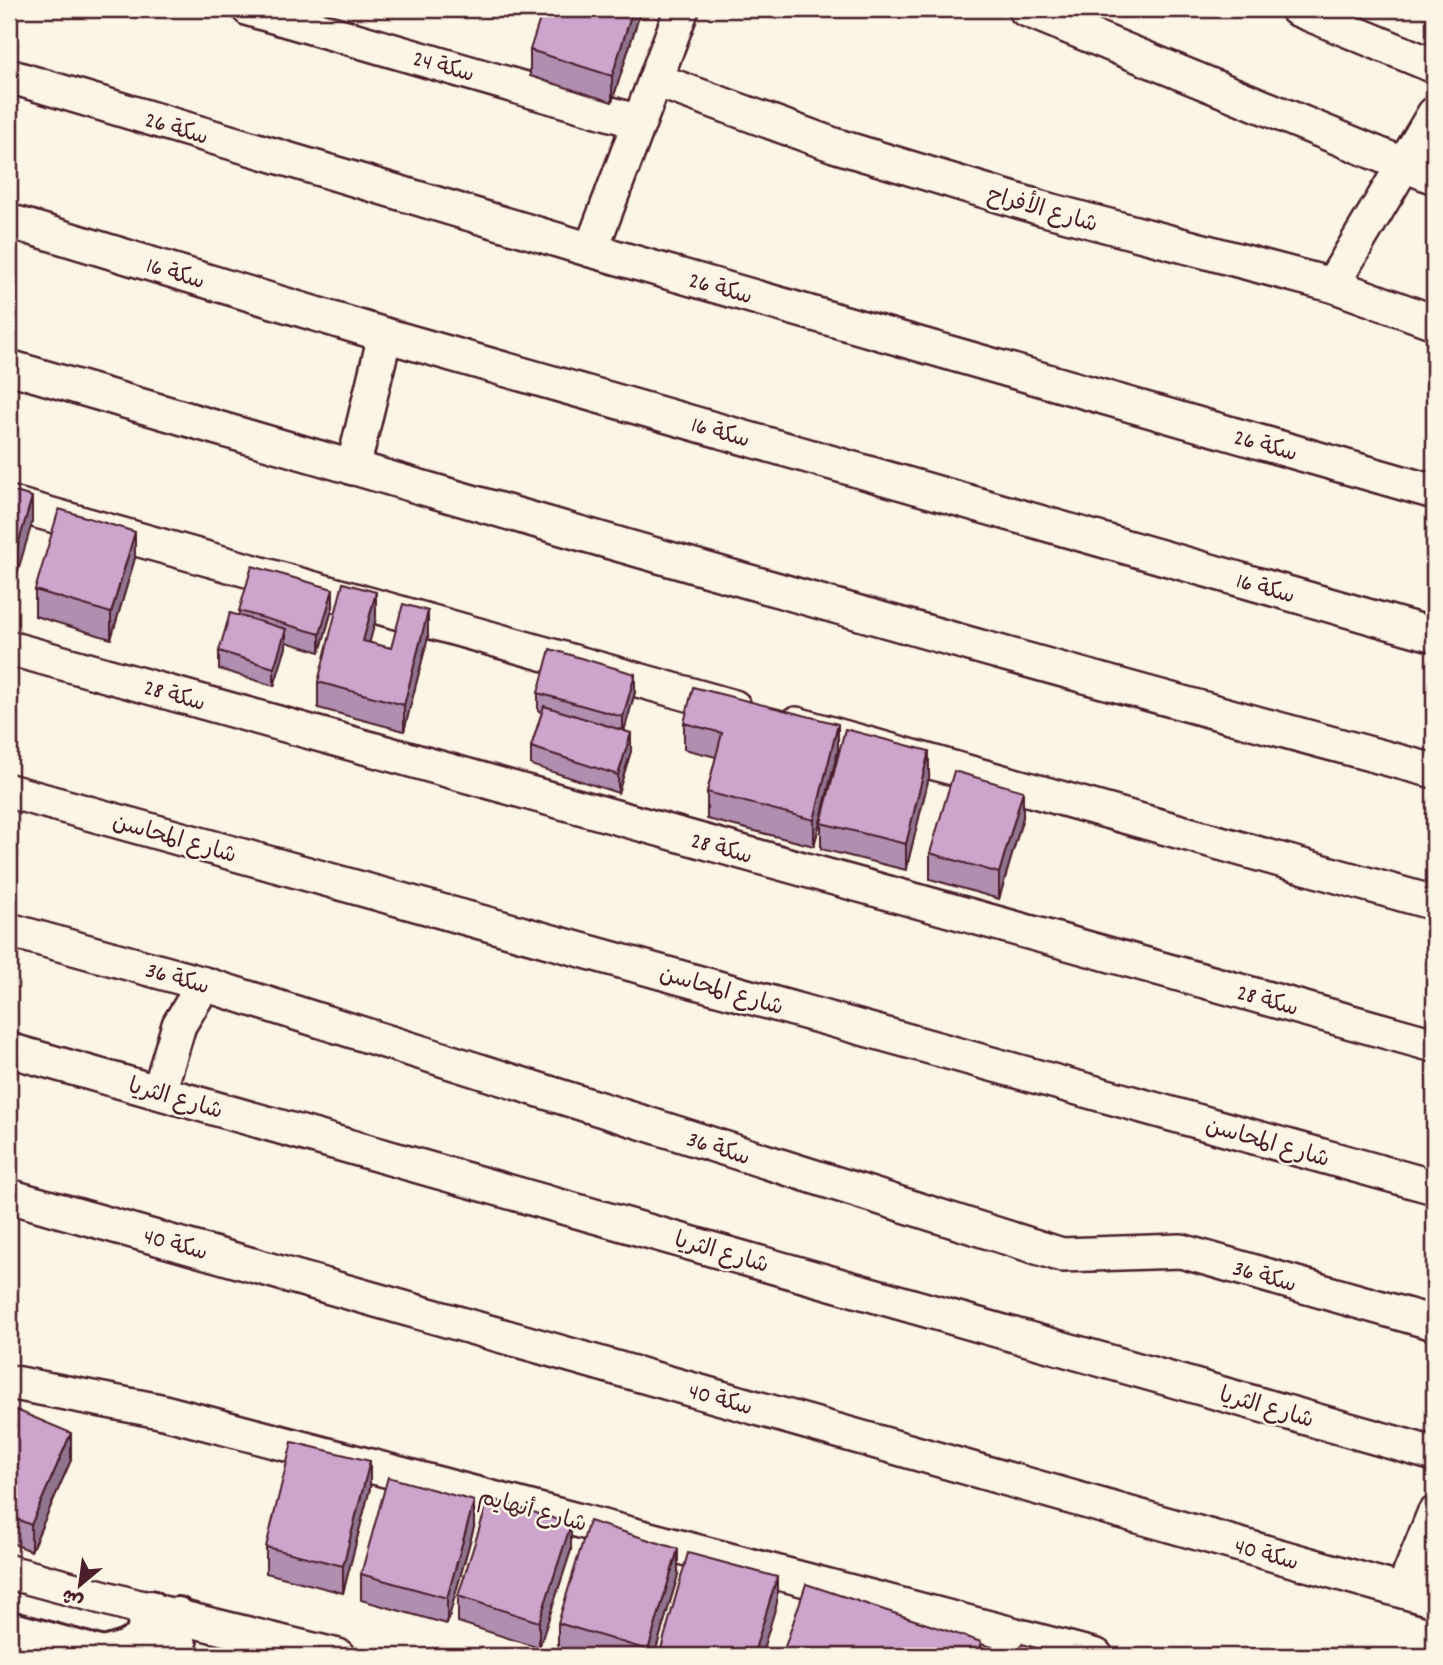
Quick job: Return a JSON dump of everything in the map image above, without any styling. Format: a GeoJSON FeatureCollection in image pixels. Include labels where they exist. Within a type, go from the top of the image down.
{"type":"FeatureCollection","features":[{"type":"Feature","properties":{"kind":"main road"},"geometry":{"type":"LineString","coordinates":[[108,1656],[128,1650],[145,1640],[164,1614],[175,1636],[179,1656]]}},
{"type":"Feature","properties":{"kind":"main road"},"geometry":{"type":"LineString","coordinates":[[9,1631],[99,1656]]}},
{"type":"Feature","properties":{"kind":"street","name":"سكة 24"},"geometry":{"type":"LineString","coordinates":[[249,9],[639,122]]}},
{"type":"Feature","properties":{"kind":"street"},"geometry":{"type":"LineString","coordinates":[[592,250],[682,9]]}},
{"type":"Feature","properties":{"kind":"street"},"geometry":{"type":"LineString","coordinates":[[1025,9],[1434,177]]}},
{"type":"Feature","properties":{"kind":"street"},"geometry":{"type":"LineString","coordinates":[[1297,9],[1434,66]]}},
{"type":"Feature","properties":{"kind":"street","name":"سكة 26"},"geometry":{"type":"LineString","coordinates":[[9,76],[592,250],[1434,492]]}},
{"type":"Feature","properties":{"kind":"street","name":"شارع الأفراح"},"geometry":{"type":"LineString","coordinates":[[656,80],[834,145],[1041,208],[1332,285],[1434,322]]}},
{"type":"Feature","properties":{"kind":"street"},"geometry":{"type":"LineString","coordinates":[[1332,285],[1434,114]]}},
{"type":"Feature","properties":{"kind":"street","name":"سكة 16"},"geometry":{"type":"LineString","coordinates":[[9,221],[385,335],[1434,635]]}},
{"type":"Feature","properties":{"kind":"street"},"geometry":{"type":"LineString","coordinates":[[353,468],[385,335]]}},
{"type":"Feature","properties":{"kind":"street"},"geometry":{"type":"LineString","coordinates":[[9,367],[353,468],[1192,706],[1434,771]]}},
{"type":"Feature","properties":{"kind":"street"},"geometry":{"type":"LineString","coordinates":[[9,503],[1434,903]]}},
{"type":"Feature","properties":{"kind":"street","name":"سكة 28"},"geometry":{"type":"LineString","coordinates":[[9,648],[1434,1045]]}},
{"type":"Feature","properties":{"kind":"street","name":"شارع المحاسن"},"geometry":{"type":"LineString","coordinates":[[9,791],[1434,1187]]}},
{"type":"Feature","properties":{"kind":"street","name":"سكة 36"},"geometry":{"type":"LineString","coordinates":[[9,930],[204,984],[1062,1255],[1181,1251],[1434,1323]]}},
{"type":"Feature","properties":{"kind":"street"},"geometry":{"type":"LineString","coordinates":[[159,1092],[179,1025],[204,984]]}},
{"type":"Feature","properties":{"kind":"street","name":"شارع الثريا"},"geometry":{"type":"LineString","coordinates":[[9,1050],[1434,1454]]}},
{"type":"Feature","properties":{"kind":"street","name":"سكة 40"},"geometry":{"type":"LineString","coordinates":[[9,1196],[1434,1600]]}},
{"type":"Feature","properties":{"kind":"street","name":"شارع أنهايم"},"geometry":{"type":"LineString","coordinates":[[9,1382],[160,1411],[1096,1656]]}},
{"type":"Feature","properties":{"kind":"street"},"geometry":{"type":"LineString","coordinates":[[1403,1591],[1434,1514]]}},
{"type":"Feature","properties":{"kind":"street"},"geometry":{"type":"LineString","coordinates":[[9,1572],[164,1614],[338,1656]]}},
{"type":"Feature","properties":{"kind":"building"},"geometry":{"type":"Polygon","coordinates":[[[543,9],[633,9],[612,76],[530,50],[543,9]]]}},
{"type":"Feature","properties":{"kind":"building"},"geometry":{"type":"Polygon","coordinates":[[[9,490],[32,497],[9,575],[9,490]]]}},
{"type":"Feature","properties":{"kind":"building"},"geometry":{"type":"Polygon","coordinates":[[[59,509],[135,532],[111,613],[35,590],[59,509]]]}},
{"type":"Feature","properties":{"kind":"building"},"geometry":{"type":"Polygon","coordinates":[[[252,566],[333,589],[320,634],[239,611],[252,566]]]}},
{"type":"Feature","properties":{"kind":"building"},"geometry":{"type":"Polygon","coordinates":[[[343,583],[376,592],[363,641],[391,648],[403,604],[428,611],[404,705],[318,682],[343,583]]]}},
{"type":"Feature","properties":{"kind":"building"},"geometry":{"type":"Polygon","coordinates":[[[230,613],[286,629],[274,668],[219,651],[230,613]]]}},
{"type":"Feature","properties":{"kind":"building"},"geometry":{"type":"Polygon","coordinates":[[[550,649],[635,674],[623,717],[538,693],[550,649]]]}},
{"type":"Feature","properties":{"kind":"building"},"geometry":{"type":"Polygon","coordinates":[[[693,687],[838,724],[814,820],[707,792],[722,733],[684,723],[693,687]]]}},
{"type":"Feature","properties":{"kind":"building"},"geometry":{"type":"Polygon","coordinates":[[[544,706],[631,733],[618,775],[531,747],[544,706]]]}},
{"type":"Feature","properties":{"kind":"building"},"geometry":{"type":"Polygon","coordinates":[[[845,729],[929,751],[906,844],[821,823],[845,729]]]}},
{"type":"Feature","properties":{"kind":"building"},"geometry":{"type":"Polygon","coordinates":[[[954,771],[1023,791],[999,873],[930,853],[954,771]]]}},
{"type":"Feature","properties":{"kind":"building"},"geometry":{"type":"Polygon","coordinates":[[[9,1407],[71,1433],[31,1525],[9,1516],[9,1407]]]}},
{"type":"Feature","properties":{"kind":"building"},"geometry":{"type":"Polygon","coordinates":[[[292,1442],[370,1461],[343,1566],[266,1547],[292,1442]]]}},
{"type":"Feature","properties":{"kind":"building"},"geometry":{"type":"Polygon","coordinates":[[[388,1477],[474,1501],[447,1598],[361,1574],[388,1477]]]}},
{"type":"Feature","properties":{"kind":"building"},"geometry":{"type":"Polygon","coordinates":[[[489,1498],[571,1524],[539,1622],[458,1596],[489,1498]]]}},
{"type":"Feature","properties":{"kind":"building"},"geometry":{"type":"Polygon","coordinates":[[[589,1521],[678,1549],[648,1650],[558,1623],[589,1521]]]}},
{"type":"Feature","properties":{"kind":"building"},"geometry":{"type":"Polygon","coordinates":[[[688,1553],[777,1577],[753,1656],[659,1656],[688,1553]]]}},
{"type":"Feature","properties":{"kind":"building"},"geometry":{"type":"Polygon","coordinates":[[[806,1584],[981,1642],[976,1656],[782,1656],[806,1584]]]}},
{"type":"Feature","properties":{"kind":"building"},"geometry":{"type":"Polygon","coordinates":[[[1022,1644],[1065,1656],[1018,1656],[1022,1644]]]}}]}
